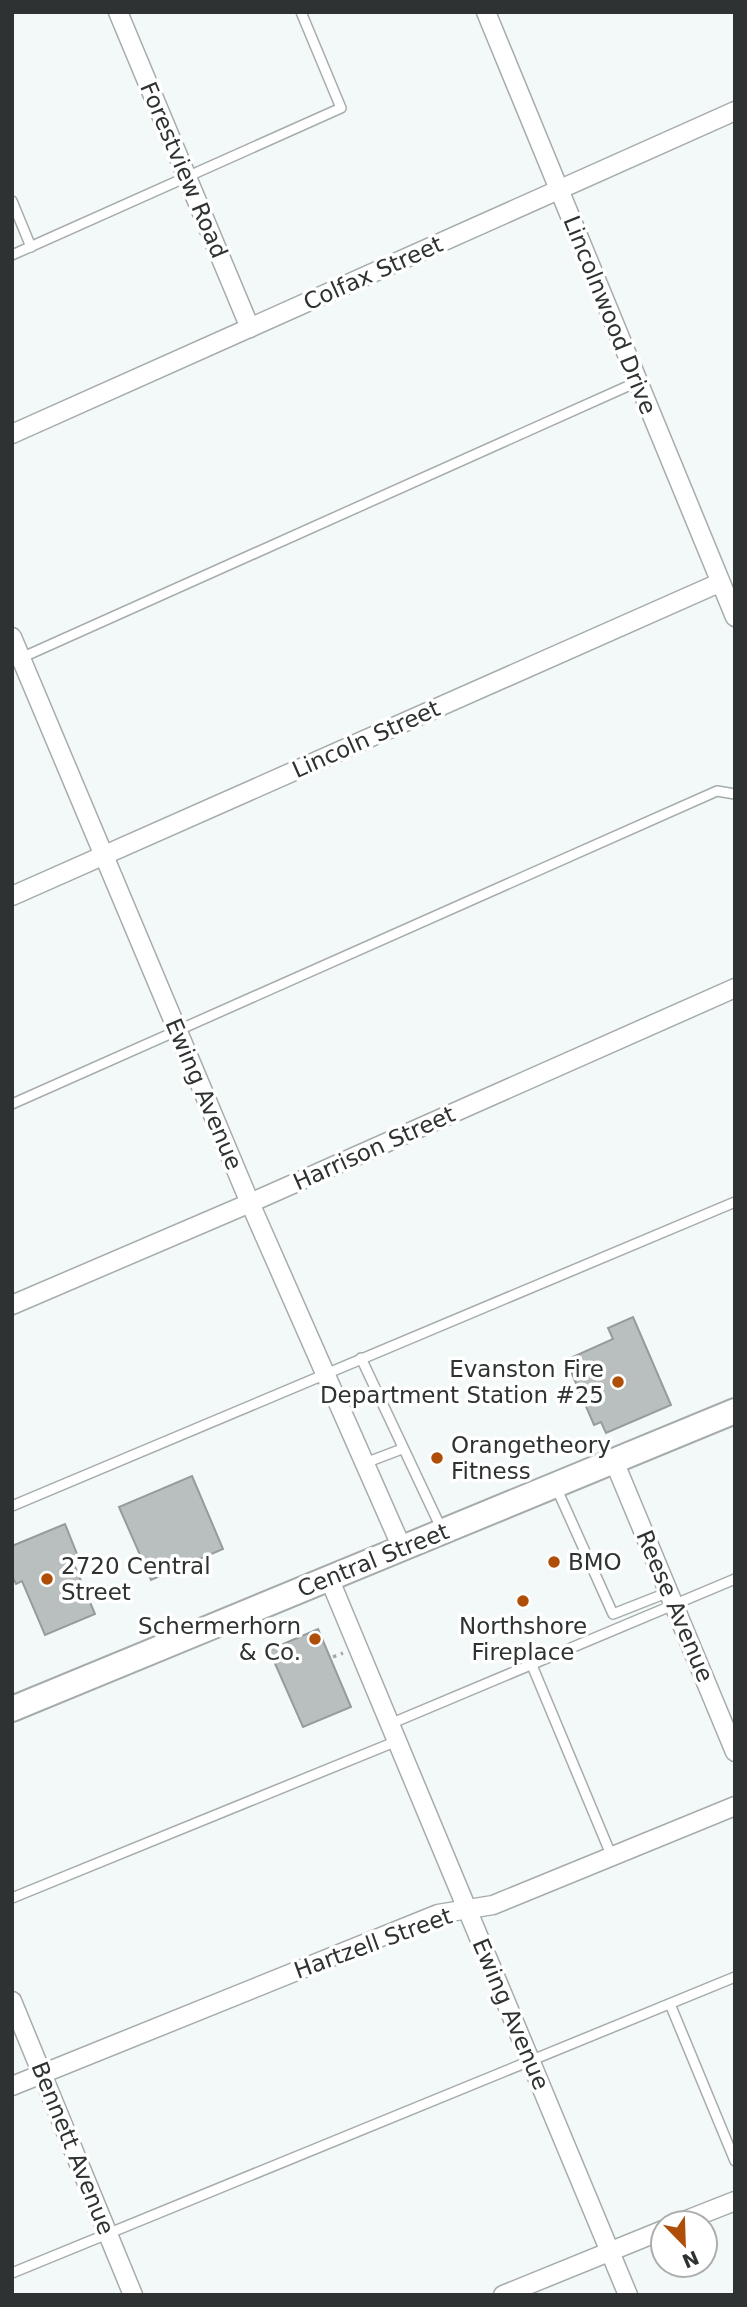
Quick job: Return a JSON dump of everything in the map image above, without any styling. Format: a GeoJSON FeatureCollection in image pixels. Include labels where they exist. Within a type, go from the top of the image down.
{"type":"FeatureCollection","features":[{"type":"Feature","properties":{"kind":"main road","name":"Central Street"},"geometry":{"type":"LineString","coordinates":[[12,1709],[735,1411]]}},
{"type":"Feature","properties":{"kind":"street","name":"Forestview Road"},"geometry":{"type":"LineString","coordinates":[[118,12],[250,328]]}},
{"type":"Feature","properties":{"kind":"street","name":"Lincolnwood Drive"},"geometry":{"type":"LineString","coordinates":[[486,12],[735,617]]}},
{"type":"Feature","properties":{"kind":"street","name":"Colfax Street"},"geometry":{"type":"LineString","coordinates":[[12,434],[735,111]]}},
{"type":"Feature","properties":{"kind":"street","name":"Lincoln Street"},"geometry":{"type":"LineString","coordinates":[[12,896],[719,583]]}},
{"type":"Feature","properties":{"kind":"street","name":"Ewing Avenue"},"geometry":{"type":"LineString","coordinates":[[12,637],[17,660],[104,855],[250,1203],[402,1548]]}},
{"type":"Feature","properties":{"kind":"street","name":"Harrison Street"},"geometry":{"type":"LineString","coordinates":[[12,1305],[250,1203],[735,988]]}},
{"type":"Feature","properties":{"kind":"street","name":"Reese Avenue"},"geometry":{"type":"LineString","coordinates":[[614,1461],[735,1752]]}},
{"type":"Feature","properties":{"kind":"street","name":"Ewing Avenue"},"geometry":{"type":"LineString","coordinates":[[329,1578],[628,2295]]}},
{"type":"Feature","properties":{"kind":"street","name":"Hartzell Street"},"geometry":{"type":"LineString","coordinates":[[12,2086],[438,1914],[493,1905],[735,1806]]}},
{"type":"Feature","properties":{"kind":"street","name":"Bennett Avenue"},"geometry":{"type":"LineString","coordinates":[[12,2001],[133,2295]]}},
{"type":"Feature","properties":{"kind":"street"},"geometry":{"type":"LineString","coordinates":[[713,2209],[735,2200]]}},
{"type":"Feature","properties":{"kind":"street"},"geometry":{"type":"LineString","coordinates":[[503,2295],[649,2235]]}},
{"type":"Feature","properties":{"kind":"lane"},"geometry":{"type":"LineString","coordinates":[[12,255],[341,108],[302,12]]}},
{"type":"Feature","properties":{"kind":"lane"},"geometry":{"type":"LineString","coordinates":[[12,201],[32,247]]}},
{"type":"Feature","properties":{"kind":"lane"},"geometry":{"type":"LineString","coordinates":[[17,660],[637,382]]}},
{"type":"Feature","properties":{"kind":"lane"},"geometry":{"type":"LineString","coordinates":[[12,1104],[717,791],[735,794]]}},
{"type":"Feature","properties":{"kind":"lane"},"geometry":{"type":"LineString","coordinates":[[12,1506],[735,1202]]}},
{"type":"Feature","properties":{"kind":"lane"},"geometry":{"type":"LineString","coordinates":[[361,1358],[443,1532]]}},
{"type":"Feature","properties":{"kind":"lane"},"geometry":{"type":"LineString","coordinates":[[365,1463],[402,1449]]}},
{"type":"Feature","properties":{"kind":"lane"},"geometry":{"type":"LineString","coordinates":[[555,1485],[613,1614],[735,1579]]}},
{"type":"Feature","properties":{"kind":"lane"},"geometry":{"type":"LineString","coordinates":[[390,1724],[672,1598]]}},
{"type":"Feature","properties":{"kind":"lane"},"geometry":{"type":"LineString","coordinates":[[531,1663],[612,1857]]}},
{"type":"Feature","properties":{"kind":"lane"},"geometry":{"type":"LineString","coordinates":[[12,1898],[397,1741]]}},
{"type":"Feature","properties":{"kind":"lane"},"geometry":{"type":"LineString","coordinates":[[12,2273],[735,1977]]}},
{"type":"Feature","properties":{"kind":"lane"},"geometry":{"type":"LineString","coordinates":[[670,2004],[735,2161]]}},
{"type":"Feature","properties":{"kind":"path"},"geometry":{"type":"LineString","coordinates":[[333,1657],[345,1652]]}},
{"type":"Feature","properties":{"kind":"building","name":"Evanston Fire Department Station #25"},"geometry":{"type":"Polygon","coordinates":[[[633,1317],[671,1405],[606,1433],[601,1422],[594,1425],[566,1360],[613,1339],[608,1328],[633,1317]]]}},
{"type":"Feature","properties":{"kind":"building"},"geometry":{"type":"Polygon","coordinates":[[[192,1476],[223,1549],[151,1580],[119,1507],[192,1476]]]}},
{"type":"Feature","properties":{"kind":"building","name":"2720 Central Street"},"geometry":{"type":"Polygon","coordinates":[[[65,1524],[79,1559],[73,1562],[95,1614],[45,1635],[22,1581],[16,1584],[12,1576],[12,1546],[65,1524]]]}},
{"type":"Feature","properties":{"kind":"building"},"geometry":{"type":"Polygon","coordinates":[[[318,1629],[351,1707],[303,1727],[269,1650],[318,1629]]]}},
{"type":"Feature","properties":{"kind":"place","name":"Evanston Fire Department Station #25"},"geometry":{"type":"Point","coordinates":[618,1382]}},
{"type":"Feature","properties":{"kind":"place","name":"Orangetheory Fitness"},"geometry":{"type":"Point","coordinates":[437,1458]}},
{"type":"Feature","properties":{"kind":"place","name":"BMO"},"geometry":{"type":"Point","coordinates":[554,1562]}},
{"type":"Feature","properties":{"kind":"place","name":"2720 Central Street"},"geometry":{"type":"Point","coordinates":[47,1579]}},
{"type":"Feature","properties":{"kind":"place","name":"Northshore Fireplace"},"geometry":{"type":"Point","coordinates":[523,1601]}},
{"type":"Feature","properties":{"kind":"place","name":"Schermerhorn & Co."},"geometry":{"type":"Point","coordinates":[315,1639]}}]}
